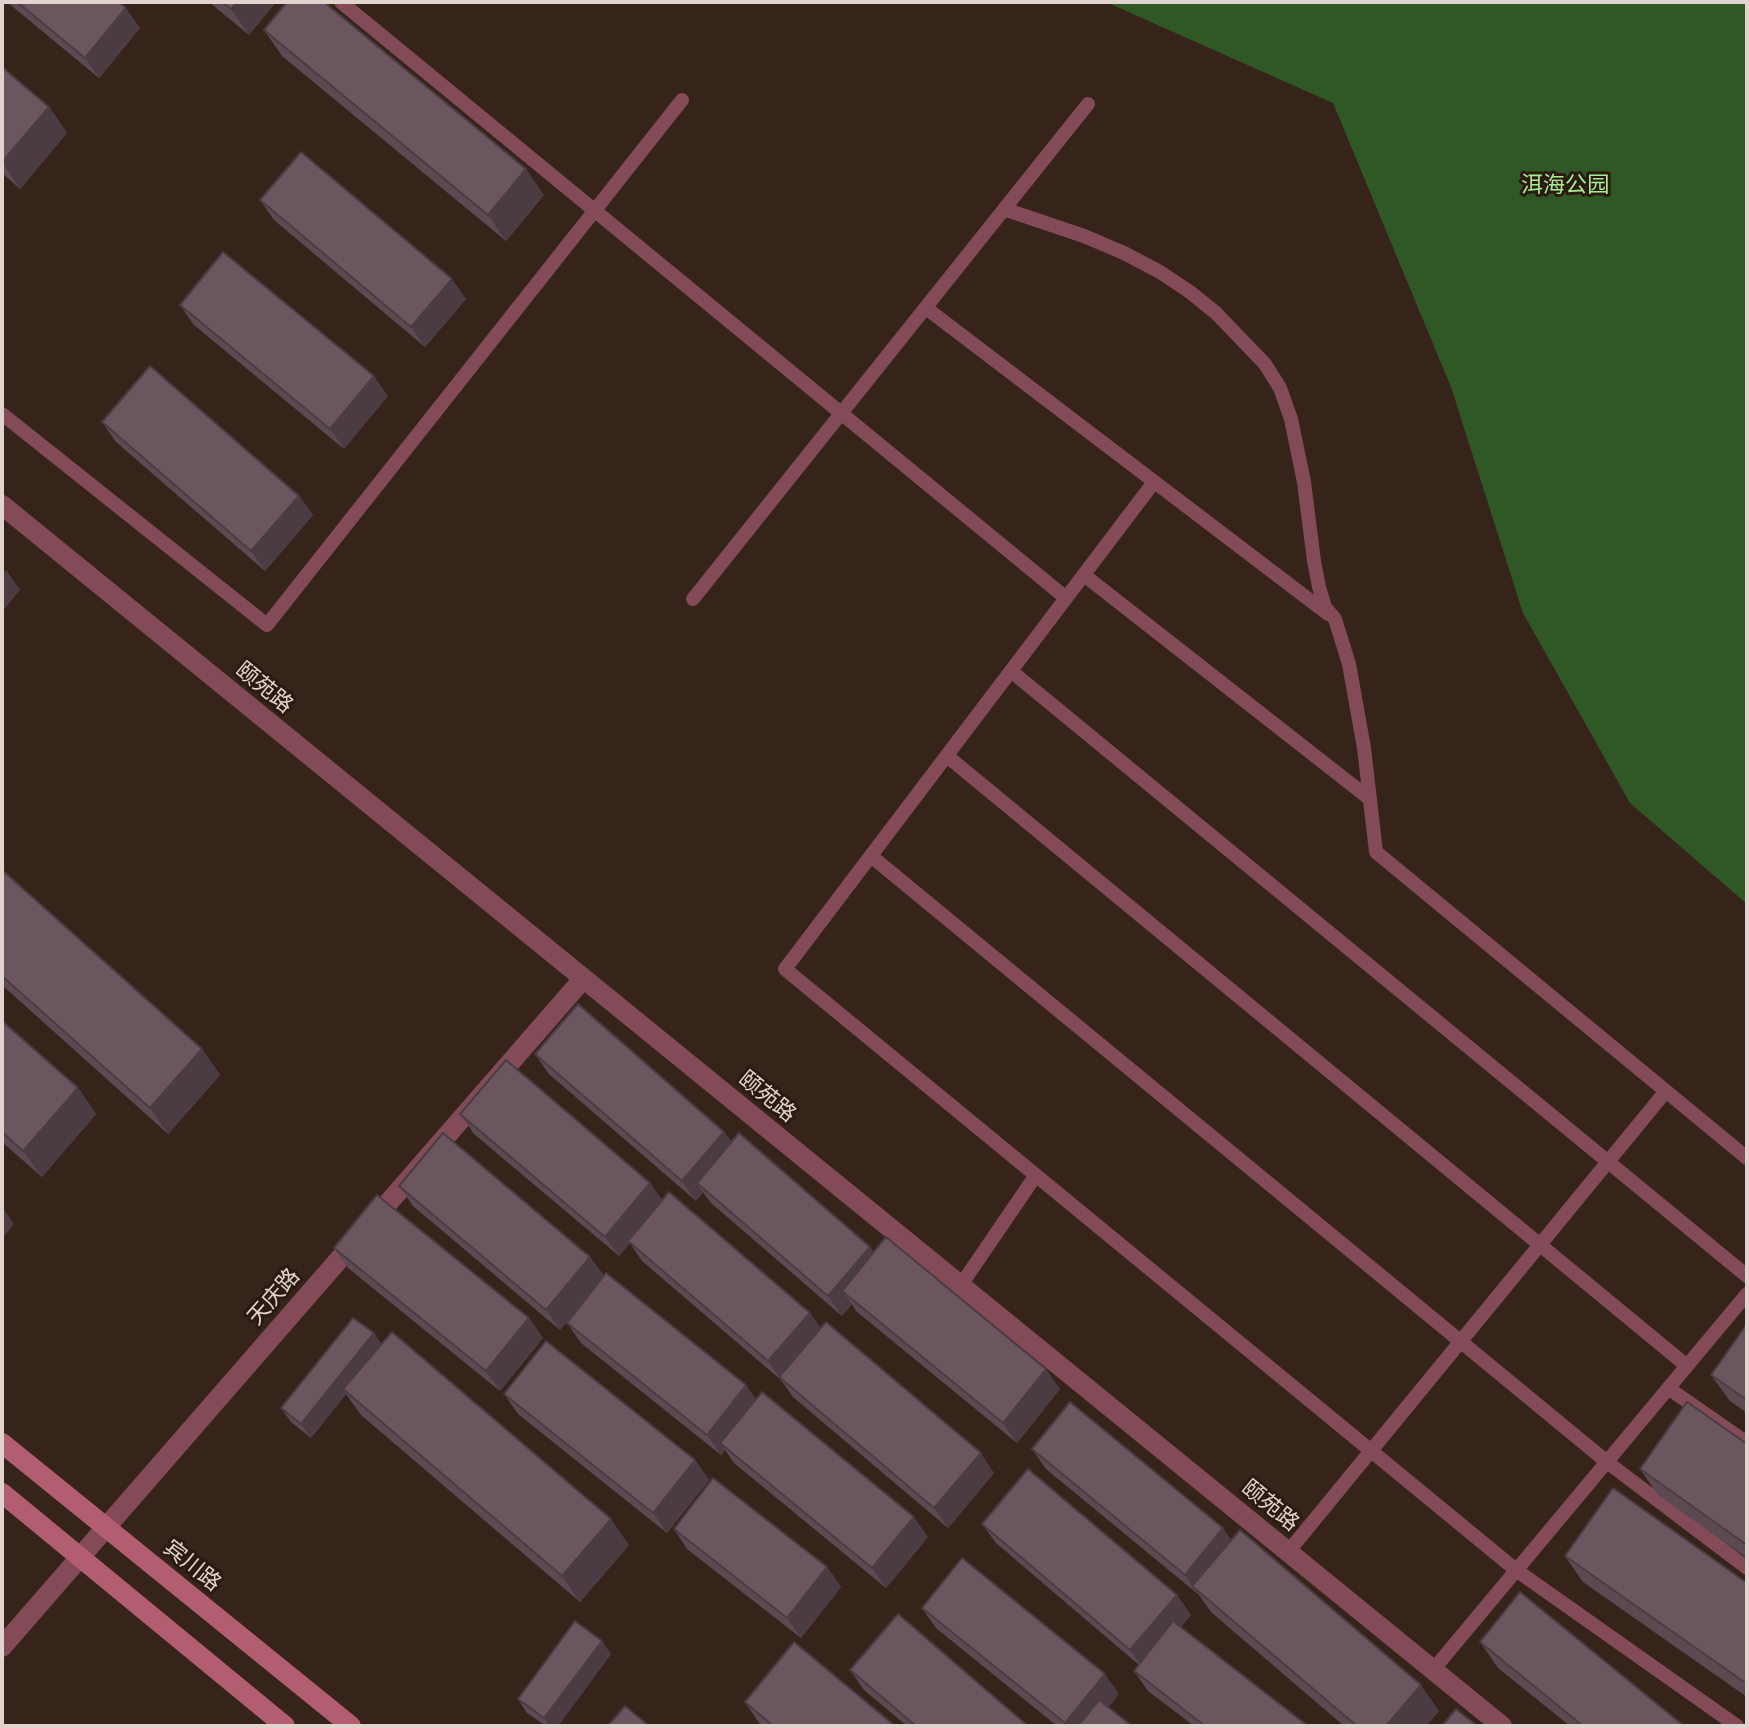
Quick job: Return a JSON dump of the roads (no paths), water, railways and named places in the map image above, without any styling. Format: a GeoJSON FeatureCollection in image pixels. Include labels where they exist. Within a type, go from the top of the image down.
{"type":"FeatureCollection","features":[{"type":"Feature","properties":{"kind":"main road","name":"宾川路"},"geometry":{"type":"LineString","coordinates":[[2,1443],[351,1726]]}},
{"type":"Feature","properties":{"kind":"main road"},"geometry":{"type":"LineString","coordinates":[[2,1493],[285,1726]]}},
{"type":"Feature","properties":{"kind":"street","name":"颐苑路"},"geometry":{"type":"LineString","coordinates":[[2,505],[1502,1726]]}},
{"type":"Feature","properties":{"kind":"street","name":"天庆路"},"geometry":{"type":"LineString","coordinates":[[2,1647],[583,979]]}},
{"type":"Feature","properties":{"kind":"lane"},"geometry":{"type":"LineString","coordinates":[[341,2],[1066,598]]}},
{"type":"Feature","properties":{"kind":"lane"},"geometry":{"type":"LineString","coordinates":[[2,414],[267,625],[682,100]]}},
{"type":"Feature","properties":{"kind":"lane"},"geometry":{"type":"LineString","coordinates":[[693,599],[1088,104]]}},
{"type":"Feature","properties":{"kind":"lane"},"geometry":{"type":"LineString","coordinates":[[1004,209],[1084,236],[1160,272],[1216,313],[1265,364],[1280,388],[1291,419],[1304,482],[1319,587],[1325,607],[1335,619],[1353,683],[1376,852],[1747,1158]]}},
{"type":"Feature","properties":{"kind":"lane"},"geometry":{"type":"LineString","coordinates":[[926,308],[1335,619]]}},
{"type":"Feature","properties":{"kind":"lane"},"geometry":{"type":"LineString","coordinates":[[1154,482],[785,969],[1516,1570],[1737,1726]]}},
{"type":"Feature","properties":{"kind":"lane"},"geometry":{"type":"LineString","coordinates":[[1084,575],[1370,799]]}},
{"type":"Feature","properties":{"kind":"lane"},"geometry":{"type":"LineString","coordinates":[[1011,671],[1747,1276]]}},
{"type":"Feature","properties":{"kind":"lane"},"geometry":{"type":"LineString","coordinates":[[947,756],[1687,1366]]}},
{"type":"Feature","properties":{"kind":"lane"},"geometry":{"type":"LineString","coordinates":[[871,856],[1607,1462],[1747,1568]]}},
{"type":"Feature","properties":{"kind":"lane"},"geometry":{"type":"LineString","coordinates":[[1288,1552],[1666,1091]]}},
{"type":"Feature","properties":{"kind":"lane"},"geometry":{"type":"LineString","coordinates":[[961,1285],[1036,1175]]}},
{"type":"Feature","properties":{"kind":"lane"},"geometry":{"type":"LineString","coordinates":[[1433,1670],[1747,1294]]}},
{"type":"Feature","properties":{"kind":"lane"},"geometry":{"type":"LineString","coordinates":[[1668,1388],[1747,1443]]}},
{"type":"Feature","properties":{"kind":"park label","name":"洱海公园"},"geometry":{"type":"Point","coordinates":[1565,186]}}]}
